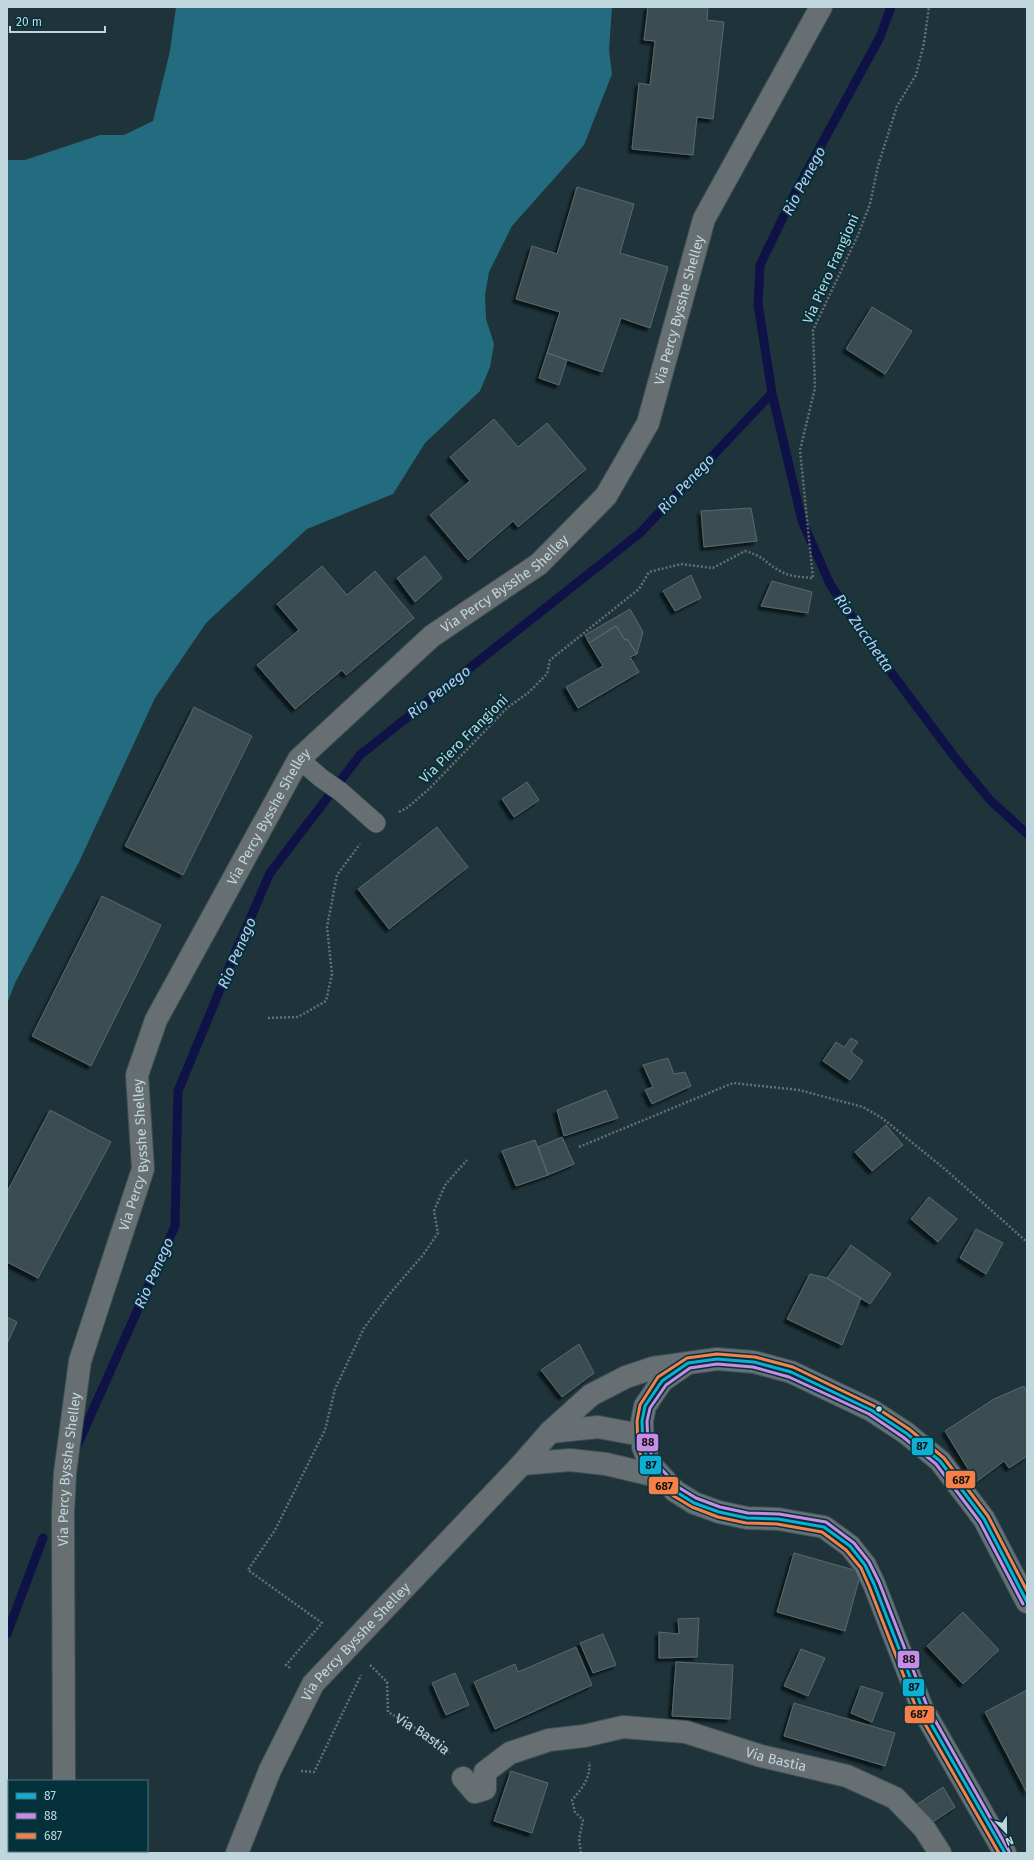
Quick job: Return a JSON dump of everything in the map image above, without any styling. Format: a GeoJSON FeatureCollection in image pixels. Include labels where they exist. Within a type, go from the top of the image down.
{"type":"FeatureCollection","features":[{"type":"Feature","properties":{"kind":"main road"},"geometry":{"type":"LineString","coordinates":[[1005,1853],[922,1708],[874,1584],[865,1565],[850,1546],[824,1528],[778,1519],[747,1518],[719,1512],[694,1503],[675,1491],[650,1464],[643,1447],[641,1435],[645,1406],[662,1381],[688,1363],[717,1359],[754,1362],[791,1372],[871,1410],[906,1434],[940,1461],[984,1519],[1027,1602]]}},
{"type":"Feature","properties":{"kind":"street","name":"Via Percy Bysshe Shelley"},"geometry":{"type":"LineString","coordinates":[[64,1780],[63,1513],[65,1473],[80,1362],[143,1169],[137,1074],[156,1020],[299,759],[432,636],[539,564],[606,496],[648,423],[704,219],[820,7]]}},
{"type":"Feature","properties":{"kind":"street","name":"Via Percy Bysshe Shelley"},"geometry":{"type":"LineString","coordinates":[[237,1853],[270,1770],[314,1684],[522,1464],[550,1432],[591,1395],[626,1377],[653,1368],[688,1363]]}},
{"type":"Feature","properties":{"kind":"street"},"geometry":{"type":"LineString","coordinates":[[550,1432],[598,1427],[641,1435]]}},
{"type":"Feature","properties":{"kind":"street"},"geometry":{"type":"LineString","coordinates":[[522,1464],[570,1460],[606,1464],[661,1477]]}},
{"type":"Feature","properties":{"kind":"street","name":"Via Bastia"},"geometry":{"type":"LineString","coordinates":[[463,1778],[475,1792],[485,1789],[485,1772],[510,1753],[549,1740],[584,1736],[623,1727],[686,1732],[761,1756],[847,1776],[895,1798],[924,1828],[940,1853]]}},
{"type":"Feature","properties":{"kind":"lane"},"geometry":{"type":"LineString","coordinates":[[299,759],[321,778],[341,792],[376,823]]}},
{"type":"Feature","properties":{"kind":"path","name":"Via Piero Frangioni"},"geometry":{"type":"LineString","coordinates":[[268,1018],[298,1017],[326,1001],[332,974],[327,927],[337,875],[376,823],[407,808],[429,789],[507,708],[529,692],[547,674],[550,660],[639,589],[649,572],[681,564],[713,568],[746,551],[758,554],[780,571],[794,577],[813,578],[800,450],[815,388],[814,330],[858,235],[870,204],[878,166],[898,106],[916,75],[924,43],[930,7]]}},
{"type":"Feature","properties":{"kind":"path"},"geometry":{"type":"LineString","coordinates":[[579,1147],[733,1084],[799,1090],[863,1108],[882,1118],[946,1170],[1027,1242]]}},
{"type":"Feature","properties":{"kind":"path"},"geometry":{"type":"LineString","coordinates":[[314,1684],[286,1665],[322,1623],[248,1570],[275,1530],[325,1430],[335,1389],[364,1328],[392,1291],[423,1255],[438,1233],[434,1211],[445,1185],[467,1160]]}},
{"type":"Feature","properties":{"kind":"path","name":"Via Bastia"},"geometry":{"type":"LineString","coordinates":[[270,1770],[314,1772],[368,1662],[387,1682],[388,1712],[424,1732],[461,1763],[463,1778]]}},
{"type":"Feature","properties":{"kind":"path"},"geometry":{"type":"LineString","coordinates":[[581,1853],[579,1839],[583,1820],[575,1812],[572,1800],[581,1790],[590,1769],[584,1736]]}},
{"type":"Feature","properties":{"kind":"shaded area"},"geometry":{"type":"Polygon","coordinates":[[[176,7],[612,7],[609,50],[612,74],[584,145],[512,226],[489,272],[485,295],[486,319],[494,344],[490,367],[480,391],[425,443],[393,494],[307,529],[206,623],[155,698],[79,862],[15,983],[7,1004],[7,160],[25,160],[100,135],[124,135],[153,121],[170,51],[176,7]]]}},
{"type":"Feature","properties":{"kind":"building"},"geometry":{"type":"Polygon","coordinates":[[[648,7],[708,7],[707,20],[724,22],[713,119],[697,117],[693,155],[632,149],[639,83],[650,85],[655,41],[644,40],[648,7]]]}},
{"type":"Feature","properties":{"kind":"building"},"geometry":{"type":"Polygon","coordinates":[[[577,187],[634,204],[620,253],[668,267],[650,328],[621,318],[602,372],[547,353],[560,312],[516,299],[532,246],[557,254],[577,187]]]}},
{"type":"Feature","properties":{"kind":"building"},"geometry":{"type":"Polygon","coordinates":[[[872,307],[912,331],[885,374],[846,349],[872,307]]]}},
{"type":"Feature","properties":{"kind":"building"},"geometry":{"type":"Polygon","coordinates":[[[547,353],[567,360],[559,385],[539,378],[547,353]]]}},
{"type":"Feature","properties":{"kind":"building"},"geometry":{"type":"Polygon","coordinates":[[[494,419],[518,447],[547,423],[586,469],[518,527],[513,521],[468,560],[430,515],[470,481],[450,457],[494,419]]]}},
{"type":"Feature","properties":{"kind":"building"},"geometry":{"type":"Polygon","coordinates":[[[751,508],[757,541],[704,547],[701,511],[751,508]]]}},
{"type":"Feature","properties":{"kind":"building"},"geometry":{"type":"Polygon","coordinates":[[[425,556],[442,578],[415,602],[397,578],[425,556]]]}},
{"type":"Feature","properties":{"kind":"building"},"geometry":{"type":"Polygon","coordinates":[[[322,566],[347,595],[375,571],[414,618],[346,675],[342,670],[295,709],[257,665],[299,630],[277,604],[322,566]]]}},
{"type":"Feature","properties":{"kind":"building"},"geometry":{"type":"Polygon","coordinates":[[[691,575],[701,598],[675,611],[663,591],[691,575]]]}},
{"type":"Feature","properties":{"kind":"building"},"geometry":{"type":"Polygon","coordinates":[[[772,581],[812,592],[808,613],[761,606],[772,581]]]}},
{"type":"Feature","properties":{"kind":"building"},"geometry":{"type":"Polygon","coordinates":[[[630,609],[643,632],[637,654],[616,626],[589,643],[585,635],[630,609]]]}},
{"type":"Feature","properties":{"kind":"building"},"geometry":{"type":"Polygon","coordinates":[[[616,626],[637,654],[630,657],[639,672],[578,708],[566,687],[603,666],[589,643],[616,626]]]}},
{"type":"Feature","properties":{"kind":"building"},"geometry":{"type":"Polygon","coordinates":[[[194,707],[252,736],[183,875],[125,846],[194,707]]]}},
{"type":"Feature","properties":{"kind":"building"},"geometry":{"type":"Polygon","coordinates":[[[527,782],[539,800],[514,817],[502,799],[527,782]]]}},
{"type":"Feature","properties":{"kind":"building"},"geometry":{"type":"Polygon","coordinates":[[[437,827],[468,867],[389,929],[358,889],[437,827]]]}},
{"type":"Feature","properties":{"kind":"building"},"geometry":{"type":"Polygon","coordinates":[[[102,896],[161,925],[91,1066],[32,1036],[102,896]]]}},
{"type":"Feature","properties":{"kind":"building"},"geometry":{"type":"Polygon","coordinates":[[[851,1038],[858,1042],[851,1052],[863,1061],[850,1080],[823,1061],[836,1042],[844,1047],[851,1038]]]}},
{"type":"Feature","properties":{"kind":"building"},"geometry":{"type":"Polygon","coordinates":[[[668,1058],[674,1074],[685,1072],[691,1086],[652,1104],[645,1090],[653,1087],[643,1065],[668,1058]]]}},
{"type":"Feature","properties":{"kind":"building"},"geometry":{"type":"Polygon","coordinates":[[[606,1090],[618,1118],[564,1136],[557,1110],[606,1090]]]}},
{"type":"Feature","properties":{"kind":"building"},"geometry":{"type":"Polygon","coordinates":[[[50,1110],[111,1142],[38,1278],[7,1262],[7,1192],[50,1110]]]}},
{"type":"Feature","properties":{"kind":"building"},"geometry":{"type":"Polygon","coordinates":[[[886,1125],[903,1145],[872,1171],[855,1152],[886,1125]]]}},
{"type":"Feature","properties":{"kind":"building"},"geometry":{"type":"Polygon","coordinates":[[[562,1137],[574,1164],[548,1175],[538,1147],[562,1137]]]}},
{"type":"Feature","properties":{"kind":"building"},"geometry":{"type":"Polygon","coordinates":[[[535,1140],[548,1175],[516,1186],[502,1151],[535,1140]]]}},
{"type":"Feature","properties":{"kind":"building"},"geometry":{"type":"Polygon","coordinates":[[[929,1197],[957,1219],[938,1242],[911,1219],[929,1197]]]}},
{"type":"Feature","properties":{"kind":"building"},"geometry":{"type":"Polygon","coordinates":[[[976,1229],[1003,1243],[986,1274],[960,1258],[976,1229]]]}},
{"type":"Feature","properties":{"kind":"building"},"geometry":{"type":"Polygon","coordinates":[[[851,1245],[891,1274],[870,1304],[827,1278],[851,1245]]]}},
{"type":"Feature","properties":{"kind":"building"},"geometry":{"type":"Polygon","coordinates":[[[810,1274],[827,1278],[861,1298],[842,1345],[787,1319],[810,1274]]]}},
{"type":"Feature","properties":{"kind":"building"},"geometry":{"type":"Polygon","coordinates":[[[7,1317],[17,1322],[7,1344],[7,1317]]]}},
{"type":"Feature","properties":{"kind":"building"},"geometry":{"type":"Polygon","coordinates":[[[579,1344],[594,1373],[562,1397],[541,1370],[579,1344]]]}},
{"type":"Feature","properties":{"kind":"building"},"geometry":{"type":"Polygon","coordinates":[[[1024,1386],[1027,1392],[1027,1456],[1009,1468],[1004,1461],[976,1482],[945,1431],[994,1399],[1024,1386]]]}},
{"type":"Feature","properties":{"kind":"building"},"geometry":{"type":"Polygon","coordinates":[[[794,1553],[861,1572],[845,1631],[777,1612],[794,1553]]]}},
{"type":"Feature","properties":{"kind":"building"},"geometry":{"type":"Polygon","coordinates":[[[963,1612],[999,1650],[963,1684],[927,1646],[963,1612]]]}},
{"type":"Feature","properties":{"kind":"building"},"geometry":{"type":"Polygon","coordinates":[[[699,1618],[697,1657],[659,1658],[659,1632],[679,1634],[678,1619],[699,1618]]]}},
{"type":"Feature","properties":{"kind":"building"},"geometry":{"type":"Polygon","coordinates":[[[603,1634],[616,1665],[593,1673],[580,1643],[603,1634]]]}},
{"type":"Feature","properties":{"kind":"building"},"geometry":{"type":"Polygon","coordinates":[[[576,1647],[592,1685],[495,1729],[474,1682],[515,1664],[518,1672],[576,1647]]]}},
{"type":"Feature","properties":{"kind":"building"},"geometry":{"type":"Polygon","coordinates":[[[801,1649],[825,1658],[808,1696],[784,1686],[801,1649]]]}},
{"type":"Feature","properties":{"kind":"building"},"geometry":{"type":"Polygon","coordinates":[[[676,1662],[733,1665],[730,1719],[672,1716],[676,1662]]]}},
{"type":"Feature","properties":{"kind":"building"},"geometry":{"type":"Polygon","coordinates":[[[455,1673],[469,1705],[446,1715],[432,1683],[455,1673]]]}},
{"type":"Feature","properties":{"kind":"building"},"geometry":{"type":"Polygon","coordinates":[[[861,1686],[883,1693],[872,1722],[851,1713],[861,1686]]]}},
{"type":"Feature","properties":{"kind":"building"},"geometry":{"type":"Polygon","coordinates":[[[1027,1690],[1027,1793],[985,1712],[1027,1690]]]}},
{"type":"Feature","properties":{"kind":"building"},"geometry":{"type":"Polygon","coordinates":[[[794,1703],[895,1733],[885,1766],[784,1736],[794,1703]]]}},
{"type":"Feature","properties":{"kind":"building"},"geometry":{"type":"Polygon","coordinates":[[[511,1771],[548,1783],[532,1833],[494,1821],[511,1771]]]}},
{"type":"Feature","properties":{"kind":"building"},"geometry":{"type":"Polygon","coordinates":[[[943,1787],[955,1807],[929,1825],[916,1805],[943,1787]]]}},
{"type":"Feature","properties":{"kind":"waterway","name":"Rio Zucchetta"},"geometry":{"type":"LineString","coordinates":[[891,7],[880,37],[795,193],[760,265],[758,304],[772,393],[802,521],[830,584],[869,643],[956,759],[990,800],[1027,834]]}},
{"type":"Feature","properties":{"kind":"waterway","name":"Rio Penego"},"geometry":{"type":"LineString","coordinates":[[76,1448],[175,1226],[178,1091],[270,873],[360,755],[640,533],[772,393]]}},
{"type":"Feature","properties":{"kind":"waterway","name":"Rio Penego"},"geometry":{"type":"LineString","coordinates":[[7,1634],[43,1538]]}},
{"type":"Feature","properties":{"kind":"transit line","name":"687"},"geometry":{"type":"LineString","coordinates":[[999,1853],[917,1710],[861,1568],[846,1550],[822,1532],[777,1524],[746,1523],[718,1517],[692,1507],[672,1495],[646,1467],[638,1448],[637,1421],[640,1405],[658,1377],[687,1358],[717,1354],[755,1357],[793,1367],[874,1406],[909,1429],[944,1458],[988,1516],[1027,1591]]}},
{"type":"Feature","properties":{"kind":"transit line","name":"87"},"geometry":{"type":"LineString","coordinates":[[1005,1853],[922,1708],[874,1584],[865,1565],[850,1546],[824,1527],[778,1519],[747,1518],[719,1512],[694,1503],[675,1491],[650,1464],[643,1447],[642,1421],[645,1406],[662,1381],[688,1363],[717,1359],[754,1362],[791,1372],[871,1410],[906,1433],[940,1461],[984,1519],[1027,1602]]}},
{"type":"Feature","properties":{"kind":"transit line","name":"88"},"geometry":{"type":"LineString","coordinates":[[1009,1851],[927,1706],[879,1582],[869,1562],[854,1543],[826,1522],[779,1514],[748,1513],[720,1507],[696,1498],[678,1487],[654,1461],[648,1446],[647,1421],[650,1408],[666,1385],[690,1368],[717,1364],[753,1367],[789,1377],[869,1414],[903,1437],[936,1464],[980,1522],[1023,1604]]}}]}
